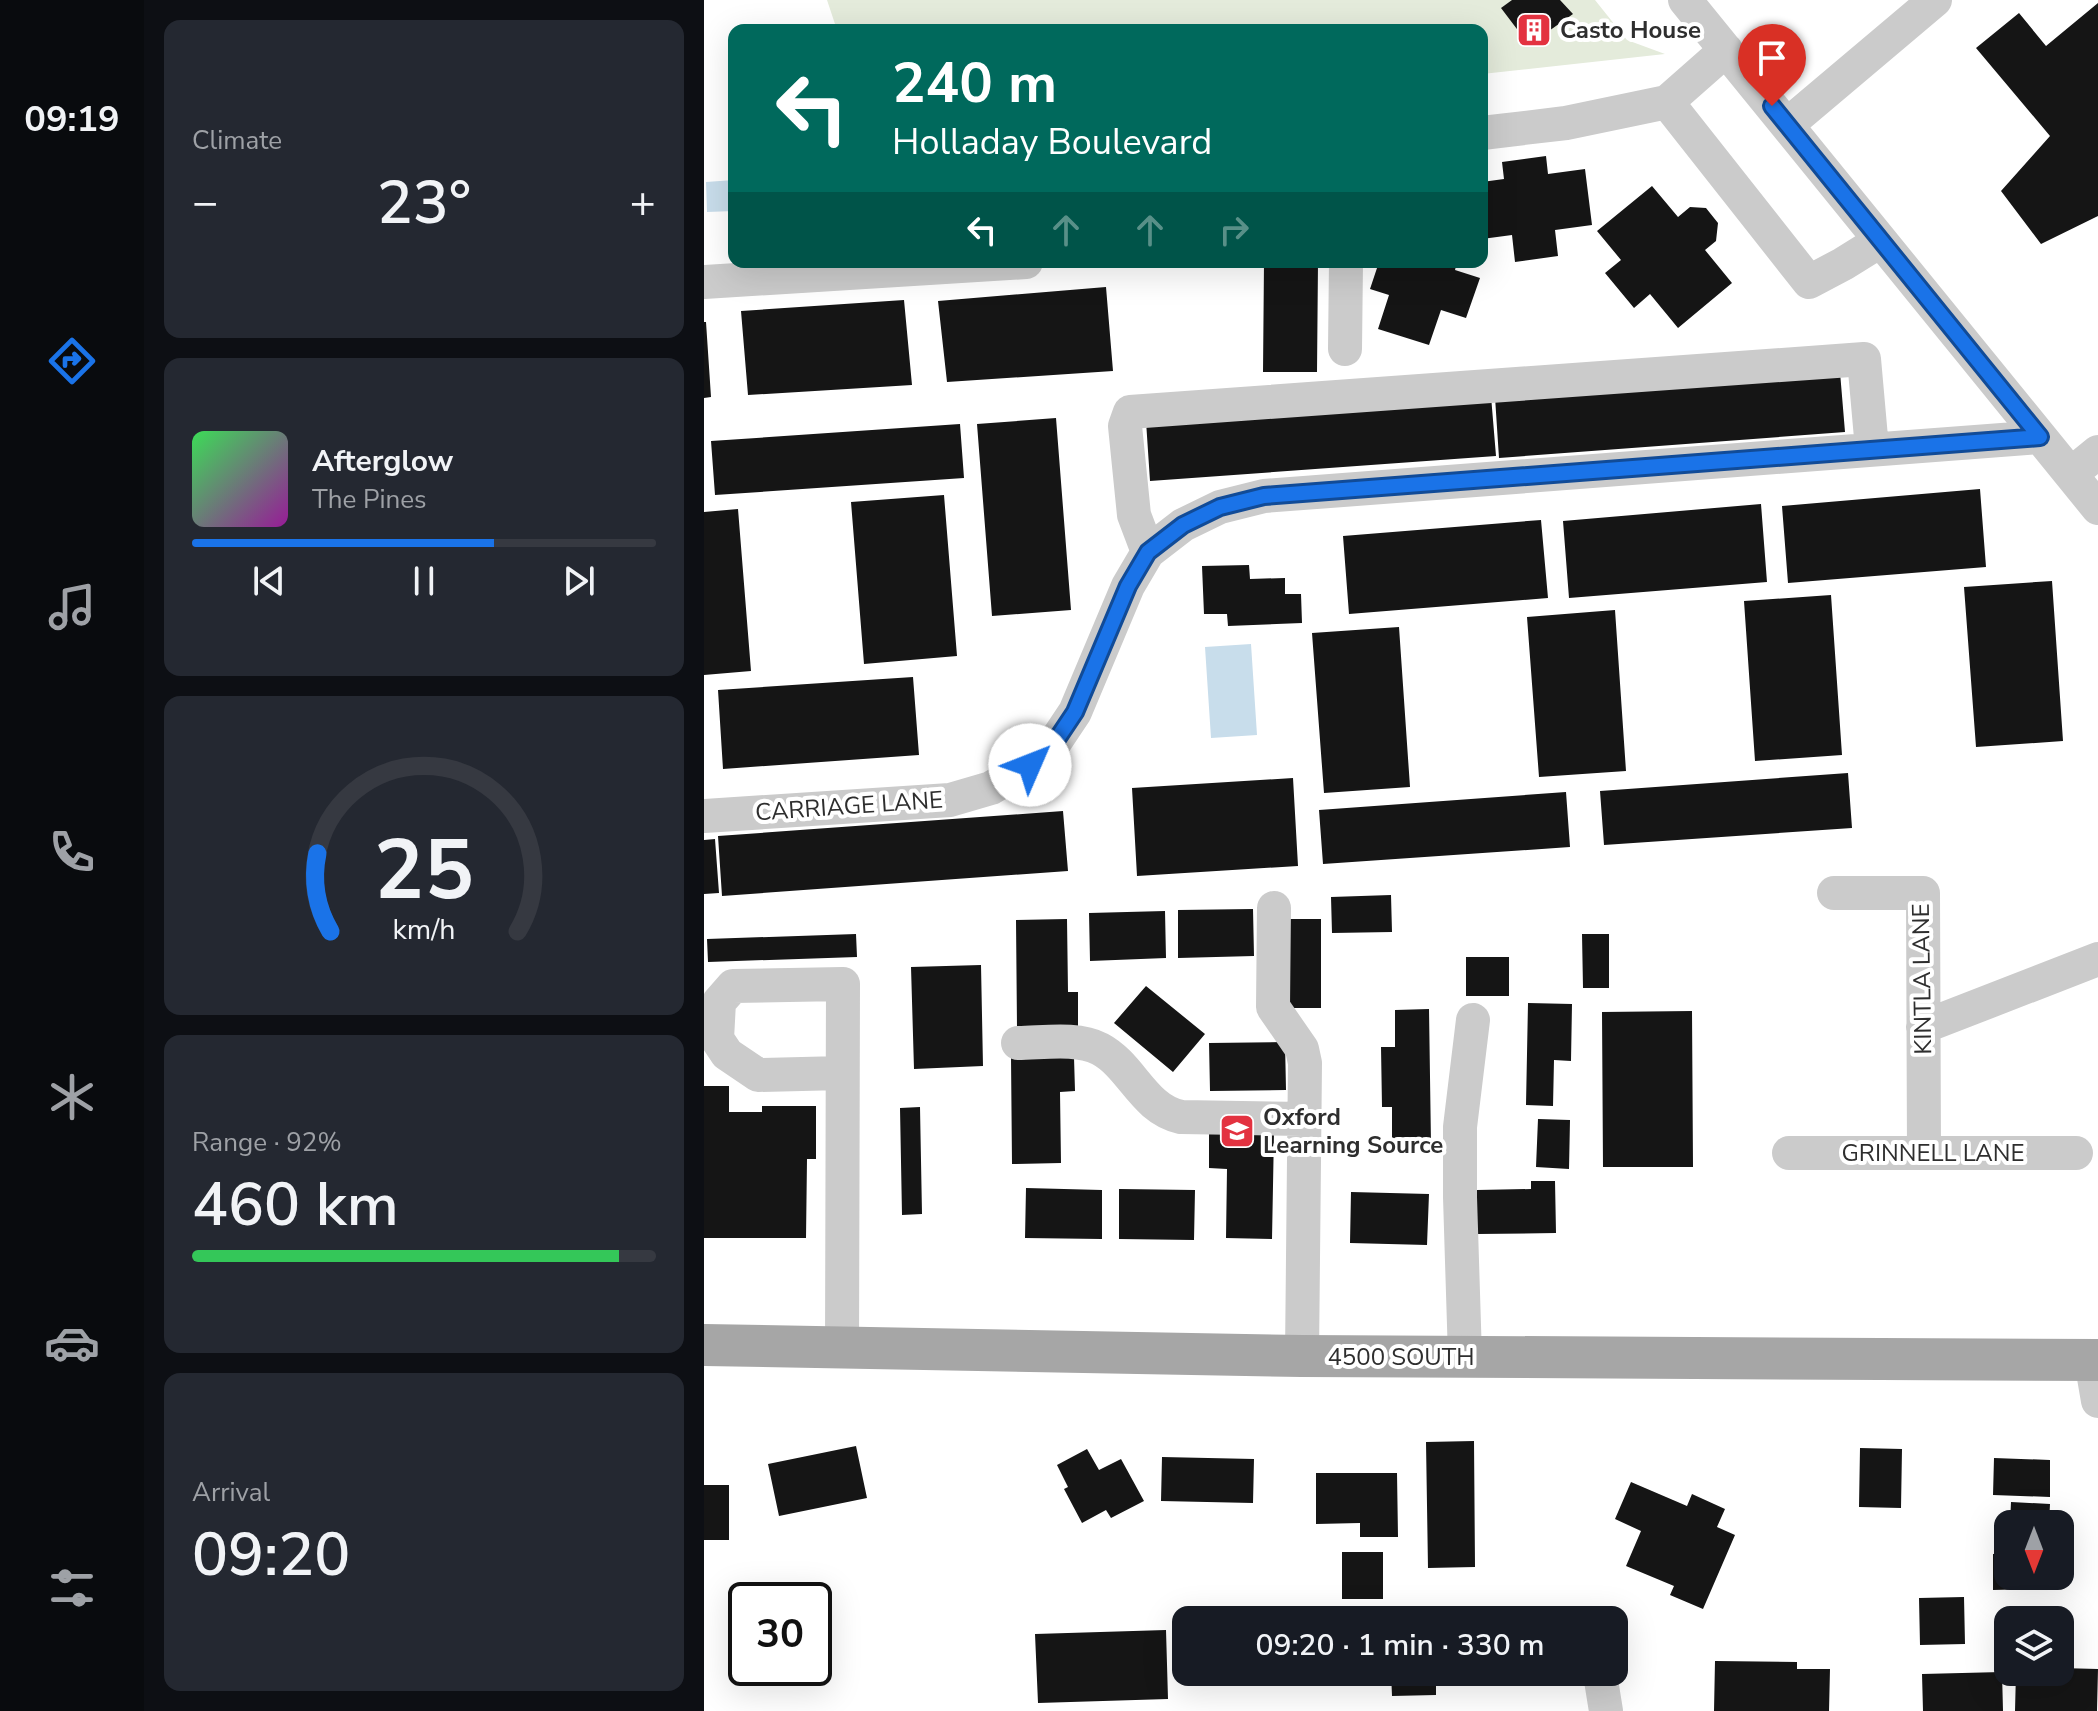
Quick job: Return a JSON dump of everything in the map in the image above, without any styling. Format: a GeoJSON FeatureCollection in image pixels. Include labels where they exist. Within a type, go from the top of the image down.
{"type":"FeatureCollection","features":[{"type":"Feature","properties":{"kind":"main road","name":"4500 SOUTH"},"geometry":{"type":"LineString","coordinates":[[704,1345],[1302,1356],[2095,1360]]}},
{"type":"Feature","properties":{"kind":"street"},"geometry":{"type":"LineString","coordinates":[[1685,0],[2098,508]]}},
{"type":"Feature","properties":{"kind":"street"},"geometry":{"type":"LineString","coordinates":[[1787,125],[1935,0]]}},
{"type":"Feature","properties":{"kind":"street"},"geometry":{"type":"LineString","coordinates":[[1488,132],[1566,123],[1667,102],[1726,50]]}},
{"type":"Feature","properties":{"kind":"street"},"geometry":{"type":"LineString","coordinates":[[1667,102],[1809,282],[1880,241]]}},
{"type":"Feature","properties":{"kind":"street"},"geometry":{"type":"LineString","coordinates":[[704,282],[929,268]]}},
{"type":"Feature","properties":{"kind":"street"},"geometry":{"type":"LineString","coordinates":[[1345,349],[1346,268]]}},
{"type":"Feature","properties":{"kind":"street"},"geometry":{"type":"LineString","coordinates":[[1148,552],[1134,515],[1125,426],[1130,412],[1864,359],[1872,449]]}},
{"type":"Feature","properties":{"kind":"street","name":"CARRIAGE LANE"},"geometry":{"type":"LineString","coordinates":[[704,816],[950,800],[991,788],[1030,765],[1053,745],[1075,712],[1128,586],[1148,552],[1183,525],[1220,507],[1264,496],[2040,437]]}},
{"type":"Feature","properties":{"kind":"street"},"geometry":{"type":"LineString","coordinates":[[2071,474],[2098,452]]}},
{"type":"Feature","properties":{"kind":"street","name":"KINTLA LANE"},"geometry":{"type":"LineString","coordinates":[[1834,893],[1923,893],[1924,1152]]}},
{"type":"Feature","properties":{"kind":"street"},"geometry":{"type":"LineString","coordinates":[[1274,908],[1273,1007],[1302,1049],[1305,1063],[1302,1356]]}},
{"type":"Feature","properties":{"kind":"street"},"geometry":{"type":"LineString","coordinates":[[1923,1027],[2098,959]]}},
{"type":"Feature","properties":{"kind":"street"},"geometry":{"type":"LineString","coordinates":[[1465,1357],[1460,1127],[1473,1020]]}},
{"type":"Feature","properties":{"kind":"street"},"geometry":{"type":"LineString","coordinates":[[1018,1043],[1086,1044],[1101,1049],[1166,1114],[1181,1117],[1304,1119]]}},
{"type":"Feature","properties":{"kind":"street"},"geometry":{"type":"LineString","coordinates":[[842,1073],[842,1349]]}},
{"type":"Feature","properties":{"kind":"street","name":"GRINNELL LANE"},"geometry":{"type":"LineString","coordinates":[[1789,1153],[2076,1153]]}},
{"type":"Feature","properties":{"kind":"street"},"geometry":{"type":"LineString","coordinates":[[2095,1360],[2098,1401]]}},
{"type":"Feature","properties":{"kind":"street"},"geometry":{"type":"LineString","coordinates":[[1602,1686],[1606,1711]]}},
{"type":"Feature","properties":{"kind":"green space"},"geometry":{"type":"Polygon","coordinates":[[[827,0],[1595,0],[1627,40],[1665,54],[1488,73],[1488,24],[835,24],[827,0]]]}},
{"type":"Feature","properties":{"kind":"water"},"geometry":{"type":"Polygon","coordinates":[[[728,180],[728,211],[707,212],[706,182],[728,180]]]}},
{"type":"Feature","properties":{"kind":"water"},"geometry":{"type":"Polygon","coordinates":[[[1251,644],[1257,735],[1211,738],[1205,647],[1251,644]]]}},
{"type":"Feature","properties":{"kind":"building","name":"Casto House"},"geometry":{"type":"Polygon","coordinates":[[[1512,0],[1560,0],[1573,14],[1529,45],[1501,8],[1512,0]]]}},
{"type":"Feature","properties":{"kind":"building"},"geometry":{"type":"Polygon","coordinates":[[[2098,3],[2098,216],[2041,244],[2001,191],[2050,136],[1976,48],[2019,13],[2046,46],[2098,3]]]}},
{"type":"Feature","properties":{"kind":"building"},"geometry":{"type":"Polygon","coordinates":[[[1546,156],[1548,174],[1585,169],[1592,225],[1555,230],[1558,256],[1515,262],[1512,235],[1488,238],[1488,181],[1504,179],[1502,162],[1546,156]]]}},
{"type":"Feature","properties":{"kind":"building"},"geometry":{"type":"Polygon","coordinates":[[[1652,186],[1678,217],[1690,207],[1706,208],[1718,223],[1716,241],[1705,250],[1732,283],[1678,328],[1650,294],[1634,308],[1605,273],[1621,260],[1597,231],[1652,186]]]}},
{"type":"Feature","properties":{"kind":"building"},"geometry":{"type":"Polygon","coordinates":[[[1264,268],[1318,268],[1317,372],[1263,372],[1264,268]]]}},
{"type":"Feature","properties":{"kind":"building"},"geometry":{"type":"Polygon","coordinates":[[[1377,268],[1456,268],[1480,278],[1466,318],[1441,310],[1429,345],[1378,329],[1389,295],[1370,289],[1377,268]]]}},
{"type":"Feature","properties":{"kind":"building"},"geometry":{"type":"Polygon","coordinates":[[[1106,287],[1113,371],[947,382],[938,301],[1106,287]]]}},
{"type":"Feature","properties":{"kind":"building"},"geometry":{"type":"Polygon","coordinates":[[[904,300],[912,385],[748,395],[741,311],[904,300]]]}},
{"type":"Feature","properties":{"kind":"building"},"geometry":{"type":"Polygon","coordinates":[[[704,322],[711,397],[704,398],[704,322]]]}},
{"type":"Feature","properties":{"kind":"building"},"geometry":{"type":"Polygon","coordinates":[[[1840,372],[1845,432],[1499,458],[1495,397],[1840,372]]]}},
{"type":"Feature","properties":{"kind":"building"},"geometry":{"type":"Polygon","coordinates":[[[1491,396],[1496,456],[1150,481],[1146,421],[1491,396]]]}},
{"type":"Feature","properties":{"kind":"building"},"geometry":{"type":"Polygon","coordinates":[[[1056,418],[1071,610],[992,616],[977,424],[1056,418]]]}},
{"type":"Feature","properties":{"kind":"building"},"geometry":{"type":"Polygon","coordinates":[[[960,424],[964,478],[715,495],[711,441],[960,424]]]}},
{"type":"Feature","properties":{"kind":"building"},"geometry":{"type":"Polygon","coordinates":[[[1980,489],[1986,567],[1788,583],[1782,506],[1980,489]]]}},
{"type":"Feature","properties":{"kind":"building"},"geometry":{"type":"Polygon","coordinates":[[[944,495],[957,656],[864,664],[851,502],[944,495]]]}},
{"type":"Feature","properties":{"kind":"building"},"geometry":{"type":"Polygon","coordinates":[[[1761,504],[1767,582],[1569,598],[1563,521],[1761,504]]]}},
{"type":"Feature","properties":{"kind":"building"},"geometry":{"type":"Polygon","coordinates":[[[738,509],[751,671],[704,675],[704,512],[738,509]]]}},
{"type":"Feature","properties":{"kind":"building"},"geometry":{"type":"Polygon","coordinates":[[[1541,520],[1548,598],[1349,614],[1343,536],[1541,520]]]}},
{"type":"Feature","properties":{"kind":"building"},"geometry":{"type":"Polygon","coordinates":[[[1249,565],[1250,579],[1285,578],[1285,594],[1301,594],[1302,623],[1228,626],[1227,614],[1204,614],[1202,566],[1249,565]]]}},
{"type":"Feature","properties":{"kind":"building"},"geometry":{"type":"Polygon","coordinates":[[[2052,581],[2063,741],[1976,747],[1964,587],[2052,581]]]}},
{"type":"Feature","properties":{"kind":"building"},"geometry":{"type":"Polygon","coordinates":[[[1831,595],[1842,755],[1755,761],[1744,601],[1831,595]]]}},
{"type":"Feature","properties":{"kind":"building"},"geometry":{"type":"Polygon","coordinates":[[[1615,610],[1626,771],[1539,777],[1527,617],[1615,610]]]}},
{"type":"Feature","properties":{"kind":"building"},"geometry":{"type":"Polygon","coordinates":[[[1399,627],[1410,787],[1324,793],[1312,633],[1399,627]]]}},
{"type":"Feature","properties":{"kind":"building"},"geometry":{"type":"Polygon","coordinates":[[[913,677],[919,755],[723,769],[718,690],[913,677]]]}},
{"type":"Feature","properties":{"kind":"building"},"geometry":{"type":"Polygon","coordinates":[[[1848,773],[1852,828],[1604,845],[1600,791],[1848,773]]]}},
{"type":"Feature","properties":{"kind":"building"},"geometry":{"type":"Polygon","coordinates":[[[1293,778],[1298,866],[1137,876],[1132,788],[1293,778]]]}},
{"type":"Feature","properties":{"kind":"building"},"geometry":{"type":"Polygon","coordinates":[[[1566,792],[1570,847],[1323,864],[1319,810],[1566,792]]]}},
{"type":"Feature","properties":{"kind":"building"},"geometry":{"type":"Polygon","coordinates":[[[1063,811],[1068,871],[722,896],[718,836],[1063,811]]]}},
{"type":"Feature","properties":{"kind":"building"},"geometry":{"type":"Polygon","coordinates":[[[715,839],[719,893],[704,894],[704,840],[715,839]]]}},
{"type":"Feature","properties":{"kind":"building"},"geometry":{"type":"Polygon","coordinates":[[[1391,895],[1392,932],[1332,933],[1331,897],[1391,895]]]}},
{"type":"Feature","properties":{"kind":"building"},"geometry":{"type":"Polygon","coordinates":[[[1253,909],[1254,956],[1178,958],[1178,910],[1253,909]]]}},
{"type":"Feature","properties":{"kind":"building"},"geometry":{"type":"Polygon","coordinates":[[[1165,911],[1166,958],[1090,961],[1089,913],[1165,911]]]}},
{"type":"Feature","properties":{"kind":"building"},"geometry":{"type":"Polygon","coordinates":[[[1067,919],[1068,992],[1078,992],[1078,1027],[1017,1028],[1016,920],[1067,919]]]}},
{"type":"Feature","properties":{"kind":"building"},"geometry":{"type":"Polygon","coordinates":[[[1288,919],[1321,919],[1321,1008],[1288,1008],[1288,919]]]}},
{"type":"Feature","properties":{"kind":"building"},"geometry":{"type":"Polygon","coordinates":[[[856,934],[857,957],[708,962],[707,939],[856,934]]]}},
{"type":"Feature","properties":{"kind":"building"},"geometry":{"type":"Polygon","coordinates":[[[1582,934],[1609,934],[1609,988],[1583,988],[1582,934]]]}},
{"type":"Feature","properties":{"kind":"building"},"geometry":{"type":"Polygon","coordinates":[[[1466,957],[1509,957],[1509,996],[1466,996],[1466,957]]]}},
{"type":"Feature","properties":{"kind":"building"},"geometry":{"type":"Polygon","coordinates":[[[981,965],[983,1066],[914,1069],[911,967],[981,965]]]}},
{"type":"Feature","properties":{"kind":"building"},"geometry":{"type":"Polygon","coordinates":[[[1146,986],[1205,1034],[1173,1072],[1114,1023],[1146,986]]]}},
{"type":"Feature","properties":{"kind":"building"},"geometry":{"type":"Polygon","coordinates":[[[1528,1003],[1572,1004],[1571,1061],[1554,1060],[1553,1106],[1526,1105],[1528,1003]]]}},
{"type":"Feature","properties":{"kind":"building"},"geometry":{"type":"Polygon","coordinates":[[[1429,1009],[1431,1144],[1392,1144],[1392,1107],[1382,1107],[1381,1047],[1395,1047],[1395,1010],[1429,1009]]]}},
{"type":"Feature","properties":{"kind":"building"},"geometry":{"type":"Polygon","coordinates":[[[1692,1011],[1693,1167],[1603,1167],[1602,1012],[1692,1011]]]}},
{"type":"Feature","properties":{"kind":"building"},"geometry":{"type":"Polygon","coordinates":[[[1285,1042],[1286,1090],[1210,1091],[1209,1043],[1285,1042]]]}},
{"type":"Feature","properties":{"kind":"building"},"geometry":{"type":"Polygon","coordinates":[[[1011,1057],[1074,1057],[1075,1091],[1060,1092],[1061,1163],[1012,1164],[1011,1057]]]}},
{"type":"Feature","properties":{"kind":"building"},"geometry":{"type":"Polygon","coordinates":[[[704,1086],[729,1086],[729,1112],[762,1112],[762,1106],[816,1106],[816,1159],[807,1159],[806,1238],[704,1238],[704,1086]]]}},
{"type":"Feature","properties":{"kind":"building"},"geometry":{"type":"Polygon","coordinates":[[[920,1107],[922,1214],[902,1215],[900,1108],[920,1107]]]}},
{"type":"Feature","properties":{"kind":"building"},"geometry":{"type":"Polygon","coordinates":[[[1538,1119],[1570,1120],[1569,1169],[1536,1167],[1538,1119]]]}},
{"type":"Feature","properties":{"kind":"building"},"geometry":{"type":"Polygon","coordinates":[[[1209,1131],[1274,1132],[1272,1239],[1226,1238],[1227,1169],[1209,1168],[1209,1131]]]}},
{"type":"Feature","properties":{"kind":"building"},"geometry":{"type":"Polygon","coordinates":[[[1531,1181],[1555,1181],[1556,1233],[1477,1234],[1477,1190],[1531,1189],[1531,1181]]]}},
{"type":"Feature","properties":{"kind":"building"},"geometry":{"type":"Polygon","coordinates":[[[1026,1188],[1102,1190],[1102,1239],[1025,1238],[1026,1188]]]}},
{"type":"Feature","properties":{"kind":"building"},"geometry":{"type":"Polygon","coordinates":[[[1119,1189],[1195,1190],[1194,1240],[1119,1239],[1119,1189]]]}},
{"type":"Feature","properties":{"kind":"building"},"geometry":{"type":"Polygon","coordinates":[[[1351,1192],[1429,1194],[1427,1245],[1350,1243],[1351,1192]]]}},
{"type":"Feature","properties":{"kind":"building"},"geometry":{"type":"Polygon","coordinates":[[[1474,1441],[1475,1567],[1428,1568],[1426,1442],[1474,1441]]]}},
{"type":"Feature","properties":{"kind":"building"},"geometry":{"type":"Polygon","coordinates":[[[856,1446],[867,1498],[779,1516],[768,1464],[856,1446]]]}},
{"type":"Feature","properties":{"kind":"building"},"geometry":{"type":"Polygon","coordinates":[[[1860,1448],[1902,1449],[1901,1508],[1859,1507],[1860,1448]]]}},
{"type":"Feature","properties":{"kind":"building"},"geometry":{"type":"Polygon","coordinates":[[[1087,1449],[1099,1470],[1121,1459],[1144,1501],[1111,1518],[1106,1510],[1082,1523],[1064,1489],[1068,1487],[1057,1465],[1087,1449]]]}},
{"type":"Feature","properties":{"kind":"building"},"geometry":{"type":"Polygon","coordinates":[[[1162,1457],[1254,1459],[1253,1503],[1161,1501],[1162,1457]]]}},
{"type":"Feature","properties":{"kind":"building"},"geometry":{"type":"Polygon","coordinates":[[[1994,1458],[2050,1460],[2050,1497],[1993,1495],[1994,1458]]]}},
{"type":"Feature","properties":{"kind":"building"},"geometry":{"type":"Polygon","coordinates":[[[1316,1473],[1397,1473],[1398,1537],[1360,1537],[1360,1523],[1316,1524],[1316,1473]]]}},
{"type":"Feature","properties":{"kind":"building"},"geometry":{"type":"Polygon","coordinates":[[[1631,1482],[1687,1506],[1692,1494],[1725,1509],[1717,1527],[1735,1535],[1703,1609],[1670,1595],[1674,1586],[1626,1566],[1641,1531],[1615,1519],[1631,1482]]]}},
{"type":"Feature","properties":{"kind":"building"},"geometry":{"type":"Polygon","coordinates":[[[704,1485],[729,1485],[729,1540],[704,1540],[704,1485]]]}},
{"type":"Feature","properties":{"kind":"building"},"geometry":{"type":"Polygon","coordinates":[[[2011,1502],[2050,1504],[2050,1510],[2011,1510],[2011,1502]]]}},
{"type":"Feature","properties":{"kind":"building"},"geometry":{"type":"Polygon","coordinates":[[[1342,1552],[1383,1552],[1383,1599],[1342,1599],[1342,1552]]]}},
{"type":"Feature","properties":{"kind":"building"},"geometry":{"type":"Polygon","coordinates":[[[1964,1597],[1965,1644],[1920,1645],[1919,1598],[1964,1597]]]}},
{"type":"Feature","properties":{"kind":"building"},"geometry":{"type":"Polygon","coordinates":[[[1166,1630],[1168,1699],[1038,1703],[1035,1634],[1166,1630]]]}},
{"type":"Feature","properties":{"kind":"building"},"geometry":{"type":"Polygon","coordinates":[[[1715,1661],[1797,1662],[1797,1669],[1830,1669],[1829,1711],[1714,1711],[1715,1661]]]}},
{"type":"Feature","properties":{"kind":"building"},"geometry":{"type":"Polygon","coordinates":[[[2074,1668],[2098,1669],[2097,1711],[2015,1711],[2016,1686],[2074,1686],[2074,1668]]]}},
{"type":"Feature","properties":{"kind":"building"},"geometry":{"type":"Polygon","coordinates":[[[1994,1672],[1994,1686],[2002,1686],[2003,1711],[1923,1711],[1922,1674],[1994,1672]]]}},
{"type":"Feature","properties":{"kind":"building"},"geometry":{"type":"Polygon","coordinates":[[[1392,1686],[1436,1686],[1436,1695],[1392,1696],[1392,1686]]]}},
{"type":"Feature","properties":{"kind":"place","name":"Casto House"},"geometry":{"type":"Point","coordinates":[1534,30]}},
{"type":"Feature","properties":{"kind":"place","name":"Oxford Learning Source"},"geometry":{"type":"Point","coordinates":[1237,1131]}},
{"type":"Feature","properties":{"kind":"route"},"geometry":{"type":"LineString","coordinates":[[1030,765],[1053,745],[1075,712],[1128,586],[1148,552],[1183,525],[1220,507],[1264,496],[2040,437],[1772,106]]}}]}
